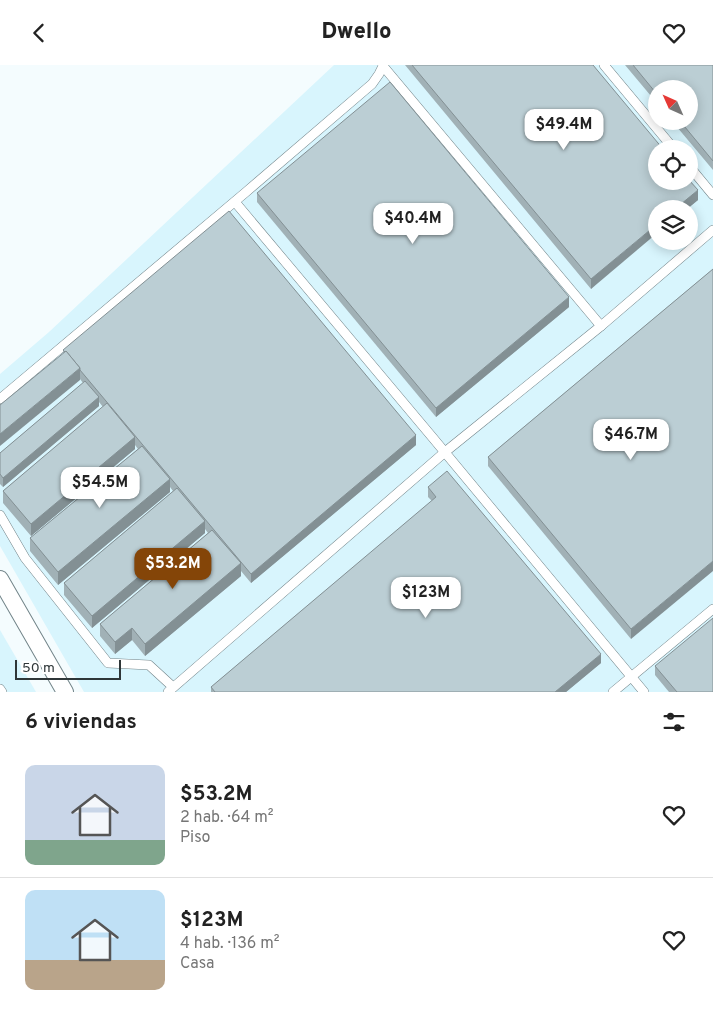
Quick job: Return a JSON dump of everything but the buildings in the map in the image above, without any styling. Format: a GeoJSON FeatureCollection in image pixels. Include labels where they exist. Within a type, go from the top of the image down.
{"type":"FeatureCollection","features":[{"type":"Feature","properties":{"kind":"street"},"geometry":{"type":"LineString","coordinates":[[0,579],[65,692]]}},
{"type":"Feature","properties":{"kind":"lane"},"geometry":{"type":"LineString","coordinates":[[604,65],[666,140]]}},
{"type":"Feature","properties":{"kind":"lane"},"geometry":{"type":"LineString","coordinates":[[0,399],[372,84],[380,74],[383,66],[601,326]]}},
{"type":"Feature","properties":{"kind":"lane"},"geometry":{"type":"LineString","coordinates":[[698,177],[713,195]]}},
{"type":"Feature","properties":{"kind":"lane"},"geometry":{"type":"LineString","coordinates":[[234,201],[644,692]]}},
{"type":"Feature","properties":{"kind":"lane"},"geometry":{"type":"LineString","coordinates":[[0,515],[25,558],[108,663],[149,665],[170,689],[445,452],[601,326],[713,230]]}},
{"type":"Feature","properties":{"kind":"lane"},"geometry":{"type":"LineString","coordinates":[[613,692],[713,609]]}},
{"type":"Feature","properties":{"kind":"shaded area"},"geometry":{"type":"Polygon","coordinates":[[[334,65],[713,65],[713,692],[84,692],[0,546],[0,374],[49,332],[334,65]]]}},
{"type":"Feature","properties":{"kind":"shaded area"},"geometry":{"type":"Polygon","coordinates":[[[0,630],[36,692],[0,692],[0,630]]]}}]}
